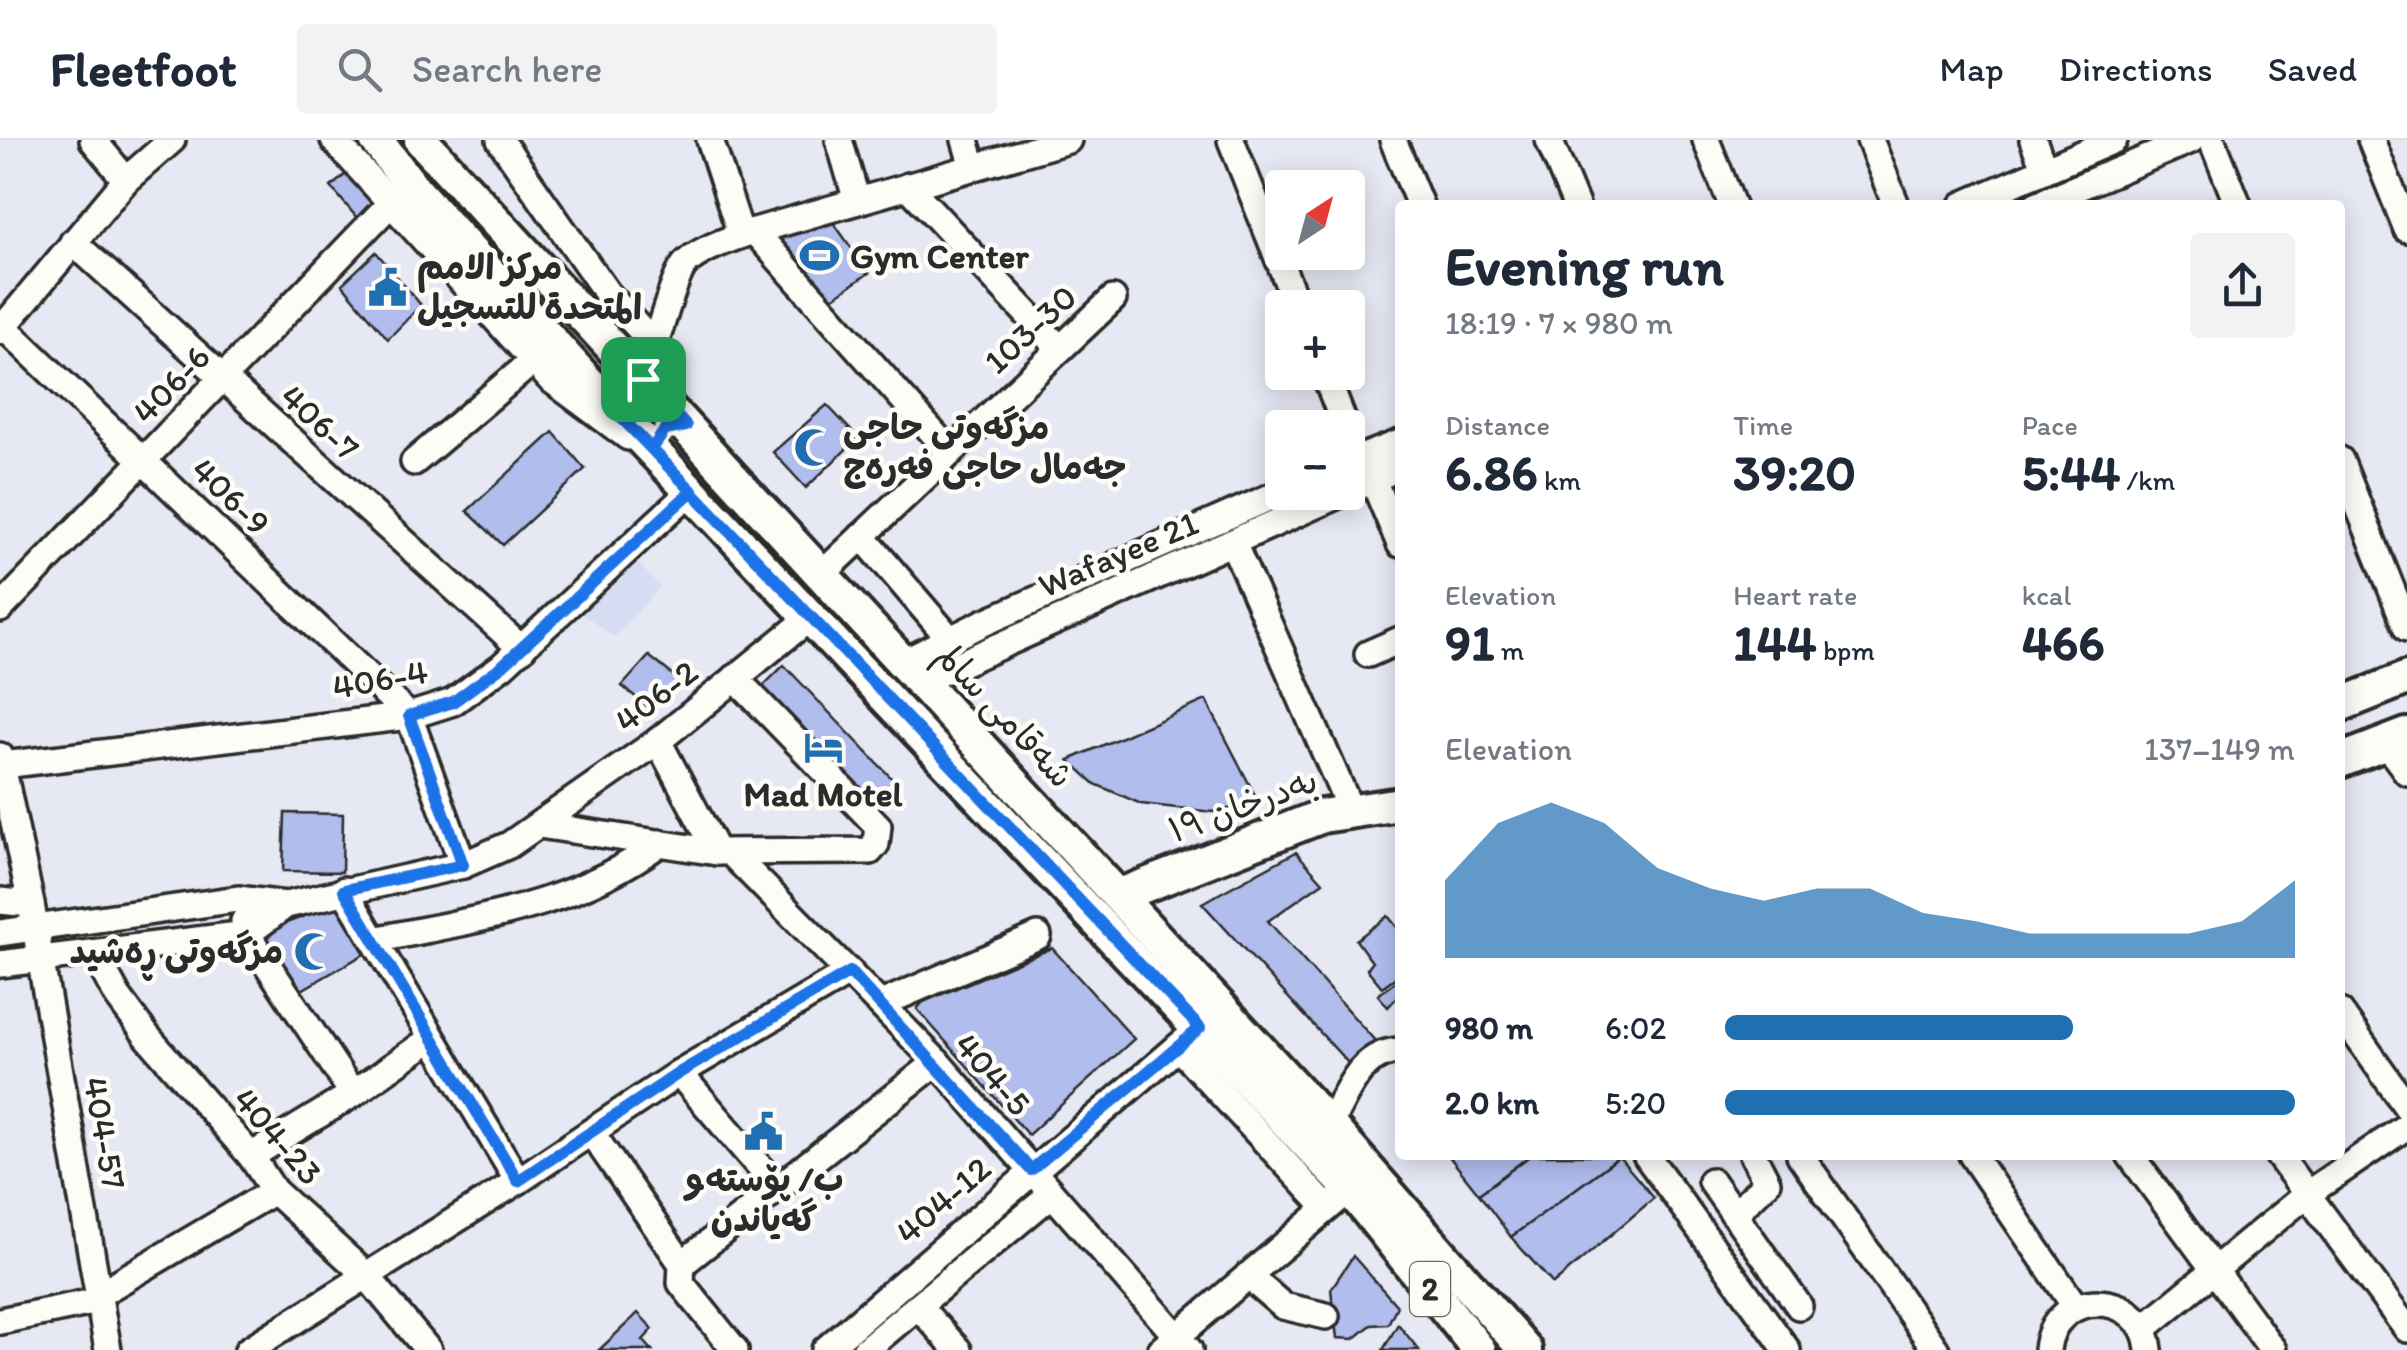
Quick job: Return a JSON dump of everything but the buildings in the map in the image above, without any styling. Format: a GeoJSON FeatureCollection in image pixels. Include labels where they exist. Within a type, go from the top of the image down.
{"type":"FeatureCollection","features":[{"type":"Feature","properties":{"kind":"main road","name":"شەقامی سالم"},"geometry":{"type":"LineString","coordinates":[[376,140],[414,189],[614,410],[812,616],[1189,1037],[1479,1350]]}},
{"type":"Feature","properties":{"kind":"main road","name":"شەقامی سالم"},"geometry":{"type":"LineString","coordinates":[[420,140],[1329,1125],[1524,1350]]}},
{"type":"Feature","properties":{"kind":"main road"},"geometry":{"type":"LineString","coordinates":[[614,410],[630,402],[643,379]]}},
{"type":"Feature","properties":{"kind":"main road"},"geometry":{"type":"LineString","coordinates":[[652,449],[665,430],[686,426]]}},
{"type":"Feature","properties":{"kind":"main road"},"geometry":{"type":"LineString","coordinates":[[2345,703],[2407,678]]}},
{"type":"Feature","properties":{"kind":"main road"},"geometry":{"type":"LineString","coordinates":[[2345,759],[2397,740]]}},
{"type":"Feature","properties":{"kind":"main road","name":"بەدرخان ١٩"},"geometry":{"type":"LineString","coordinates":[[1118,896],[1265,836],[1350,809],[1395,807]]}},
{"type":"Feature","properties":{"kind":"street"},"geometry":{"type":"LineString","coordinates":[[92,140],[126,180]]}},
{"type":"Feature","properties":{"kind":"street"},"geometry":{"type":"LineString","coordinates":[[2,329],[126,180],[172,140]]}},
{"type":"Feature","properties":{"kind":"street"},"geometry":{"type":"LineString","coordinates":[[334,140],[532,362],[588,411],[652,449]]}},
{"type":"Feature","properties":{"kind":"street"},"geometry":{"type":"LineString","coordinates":[[500,140],[607,293],[657,348]]}},
{"type":"Feature","properties":{"kind":"street"},"geometry":{"type":"LineString","coordinates":[[710,140],[748,233],[950,452]]}},
{"type":"Feature","properties":{"kind":"street"},"geometry":{"type":"LineString","coordinates":[[839,140],[857,201]]}},
{"type":"Feature","properties":{"kind":"street"},"geometry":{"type":"LineString","coordinates":[[965,140],[973,167]]}},
{"type":"Feature","properties":{"kind":"street"},"geometry":{"type":"LineString","coordinates":[[643,379],[657,348],[677,274],[693,258],[748,233],[1068,140]]}},
{"type":"Feature","properties":{"kind":"street"},"geometry":{"type":"LineString","coordinates":[[1232,140],[1291,290]]}},
{"type":"Feature","properties":{"kind":"street"},"geometry":{"type":"LineString","coordinates":[[1393,140],[1418,200]]}},
{"type":"Feature","properties":{"kind":"street"},"geometry":{"type":"LineString","coordinates":[[1549,140],[1574,200]]}},
{"type":"Feature","properties":{"kind":"street"},"geometry":{"type":"LineString","coordinates":[[1706,140],[1730,200]]}},
{"type":"Feature","properties":{"kind":"street"},"geometry":{"type":"LineString","coordinates":[[1870,140],[1894,200]]}},
{"type":"Feature","properties":{"kind":"street"},"geometry":{"type":"LineString","coordinates":[[2032,140],[2044,168]]}},
{"type":"Feature","properties":{"kind":"street"},"geometry":{"type":"LineString","coordinates":[[1974,200],[2114,140]]}},
{"type":"Feature","properties":{"kind":"street"},"geometry":{"type":"LineString","coordinates":[[2069,198],[2191,140]]}},
{"type":"Feature","properties":{"kind":"street"},"geometry":{"type":"LineString","coordinates":[[2212,140],[2236,200]]}},
{"type":"Feature","properties":{"kind":"street"},"geometry":{"type":"LineString","coordinates":[[2371,140],[2407,229]]}},
{"type":"Feature","properties":{"kind":"street"},"geometry":{"type":"LineString","coordinates":[[908,186],[1060,348]]}},
{"type":"Feature","properties":{"kind":"street","name":"406-6"},"geometry":{"type":"LineString","coordinates":[[0,609],[389,205]]}},
{"type":"Feature","properties":{"kind":"street","name":"406-7"},"geometry":{"type":"LineString","coordinates":[[73,242],[522,649]]}},
{"type":"Feature","properties":{"kind":"street","name":"103-30"},"geometry":{"type":"LineString","coordinates":[[821,575],[1113,300]]}},
{"type":"Feature","properties":{"kind":"street","name":"406-9"},"geometry":{"type":"LineString","coordinates":[[2,329],[409,716]]}},
{"type":"Feature","properties":{"kind":"street"},"geometry":{"type":"LineString","coordinates":[[414,462],[532,362]]}},
{"type":"Feature","properties":{"kind":"street","name":"Wafayee 21"},"geometry":{"type":"LineString","coordinates":[[1365,464],[1395,446]]}},
{"type":"Feature","properties":{"kind":"street","name":"Wafayee 21"},"geometry":{"type":"LineString","coordinates":[[1365,467],[1395,468]]}},
{"type":"Feature","properties":{"kind":"street"},"geometry":{"type":"LineString","coordinates":[[2345,473],[2407,628]]}},
{"type":"Feature","properties":{"kind":"street"},"geometry":{"type":"LineString","coordinates":[[1365,477],[1395,534]]}},
{"type":"Feature","properties":{"kind":"street","name":"406-4"},"geometry":{"type":"LineString","coordinates":[[1,760],[409,716],[453,702],[522,649],[692,491]]}},
{"type":"Feature","properties":{"kind":"street","name":"Wafayee 21"},"geometry":{"type":"LineString","coordinates":[[910,672],[950,639],[1265,500]]}},
{"type":"Feature","properties":{"kind":"street","name":"Wafayee 21"},"geometry":{"type":"LineString","coordinates":[[910,672],[1305,510]]}},
{"type":"Feature","properties":{"kind":"street"},"geometry":{"type":"LineString","coordinates":[[862,536],[950,639]]}},
{"type":"Feature","properties":{"kind":"street"},"geometry":{"type":"LineString","coordinates":[[1233,542],[1350,809]]}},
{"type":"Feature","properties":{"kind":"street","name":"406-2"},"geometry":{"type":"LineString","coordinates":[[286,905],[463,865],[509,845],[658,741],[812,616]]}},
{"type":"Feature","properties":{"kind":"street"},"geometry":{"type":"LineString","coordinates":[[1368,654],[1395,642]]}},
{"type":"Feature","properties":{"kind":"street"},"geometry":{"type":"LineString","coordinates":[[538,825],[724,853],[860,854],[876,844],[878,826],[736,678]]}},
{"type":"Feature","properties":{"kind":"street"},"geometry":{"type":"LineString","coordinates":[[409,716],[463,865]]}},
{"type":"Feature","properties":{"kind":"street"},"geometry":{"type":"LineString","coordinates":[[2397,740],[2407,772]]}},
{"type":"Feature","properties":{"kind":"street","name":"404-5"},"geometry":{"type":"LineString","coordinates":[[658,741],[724,853],[850,972],[937,1062],[1176,1346]]}},
{"type":"Feature","properties":{"kind":"street","name":"404-57"},"geometry":{"type":"LineString","coordinates":[[1,760],[33,916],[108,1350]]}},
{"type":"Feature","properties":{"kind":"street"},"geometry":{"type":"LineString","coordinates":[[374,940],[547,905],[632,864],[660,843]]}},
{"type":"Feature","properties":{"kind":"street"},"geometry":{"type":"LineString","coordinates":[[344,890],[518,1181]]}},
{"type":"Feature","properties":{"kind":"street"},"geometry":{"type":"LineString","coordinates":[[238,898],[247,934],[353,1094]]}},
{"type":"Feature","properties":{"kind":"street"},"geometry":{"type":"LineString","coordinates":[[0,933],[33,916],[238,898],[286,905]]}},
{"type":"Feature","properties":{"kind":"street"},"geometry":{"type":"LineString","coordinates":[[0,901],[33,916]]}},
{"type":"Feature","properties":{"kind":"street"},"geometry":{"type":"LineString","coordinates":[[0,964],[247,934],[286,905]]}},
{"type":"Feature","properties":{"kind":"street"},"geometry":{"type":"LineString","coordinates":[[882,1004],[1038,936]]}},
{"type":"Feature","properties":{"kind":"street","name":"404-23"},"geometry":{"type":"LineString","coordinates":[[94,953],[118,997],[146,1036],[251,1156],[274,1191],[366,1275],[428,1350]]}},
{"type":"Feature","properties":{"kind":"street"},"geometry":{"type":"LineString","coordinates":[[263,1346],[679,1073],[850,972]]}},
{"type":"Feature","properties":{"kind":"street"},"geometry":{"type":"LineString","coordinates":[[2345,1019],[2407,1107]]}},
{"type":"Feature","properties":{"kind":"street","name":"404-12"},"geometry":{"type":"LineString","coordinates":[[825,1350],[1189,1037]]}},
{"type":"Feature","properties":{"kind":"street"},"geometry":{"type":"LineString","coordinates":[[251,1156],[353,1094],[432,1038]]}},
{"type":"Feature","properties":{"kind":"street"},"geometry":{"type":"LineString","coordinates":[[1329,1125],[1363,1065],[1384,1051],[1395,1051]]}},
{"type":"Feature","properties":{"kind":"street"},"geometry":{"type":"LineString","coordinates":[[682,1264],[937,1062]]}},
{"type":"Feature","properties":{"kind":"street"},"geometry":{"type":"LineString","coordinates":[[679,1073],[776,1188]]}},
{"type":"Feature","properties":{"kind":"street"},"geometry":{"type":"LineString","coordinates":[[2047,1350],[2053,1328],[2075,1306],[2106,1302],[2121,1306],[2146,1339],[2212,1269],[2308,1194],[2407,1126]]}},
{"type":"Feature","properties":{"kind":"street"},"geometry":{"type":"LineString","coordinates":[[591,1132],[682,1264],[681,1283],[735,1350]]}},
{"type":"Feature","properties":{"kind":"street"},"geometry":{"type":"LineString","coordinates":[[1650,1160],[1786,1350]]}},
{"type":"Feature","properties":{"kind":"street"},"geometry":{"type":"LineString","coordinates":[[1715,1250],[1767,1182],[1756,1160]]}},
{"type":"Feature","properties":{"kind":"street"},"geometry":{"type":"LineString","coordinates":[[1803,1160],[1936,1350]]}},
{"type":"Feature","properties":{"kind":"street"},"geometry":{"type":"LineString","coordinates":[[1975,1160],[2075,1306]]}},
{"type":"Feature","properties":{"kind":"street"},"geometry":{"type":"LineString","coordinates":[[2134,1160],[2272,1350]]}},
{"type":"Feature","properties":{"kind":"street"},"geometry":{"type":"LineString","coordinates":[[2282,1160],[2407,1329]]}},
{"type":"Feature","properties":{"kind":"street"},"geometry":{"type":"LineString","coordinates":[[1711,1181],[1799,1306]]}},
{"type":"Feature","properties":{"kind":"street"},"geometry":{"type":"LineString","coordinates":[[0,1322],[98,1297],[274,1191]]}},
{"type":"Feature","properties":{"kind":"street"},"geometry":{"type":"LineString","coordinates":[[865,1350],[1052,1194]]}},
{"type":"Feature","properties":{"kind":"street"},"geometry":{"type":"LineString","coordinates":[[1176,1346],[1248,1276],[1339,1198]]}},
{"type":"Feature","properties":{"kind":"street"},"geometry":{"type":"LineString","coordinates":[[1248,1276],[1283,1306],[1326,1316]]}},
{"type":"Feature","properties":{"kind":"street"},"geometry":{"type":"LineString","coordinates":[[918,1306],[958,1350]]}},
{"type":"Feature","properties":{"kind":"shaded area"},"geometry":{"type":"Polygon","coordinates":[[[630,554],[660,587],[614,637],[573,607],[630,554]]]}},
{"type":"Feature","properties":{"kind":"place","name":"Gym Center"},"geometry":{"type":"Point","coordinates":[820,256]}},
{"type":"Feature","properties":{"kind":"place","name":"مركز الامم المتحدة للتسجيل"},"geometry":{"type":"Point","coordinates":[387,287]}},
{"type":"Feature","properties":{"kind":"place","name":"مزگه‌وتی حاجی جەمال حاجی فەرەج"},"geometry":{"type":"Point","coordinates":[813,447]}},
{"type":"Feature","properties":{"kind":"place","name":"Mad Motel"},"geometry":{"type":"Point","coordinates":[823,747]}},
{"type":"Feature","properties":{"kind":"place","name":"مزگەوتی ڕەشید"},"geometry":{"type":"Point","coordinates":[313,951]}},
{"type":"Feature","properties":{"kind":"place","name":"ب/ پۆستەو گەیاندن"},"geometry":{"type":"Point","coordinates":[764,1132]}},
{"type":"Feature","properties":{"kind":"route"},"geometry":{"type":"LineString","coordinates":[[643,379],[686,426],[665,430],[652,449],[812,616],[1200,1028],[1031,1170],[937,1062],[850,972],[679,1073],[518,1181],[344,890],[463,865],[409,716],[453,702],[502,666],[692,491],[614,410],[623,408],[636,396],[643,379]]}}]}
